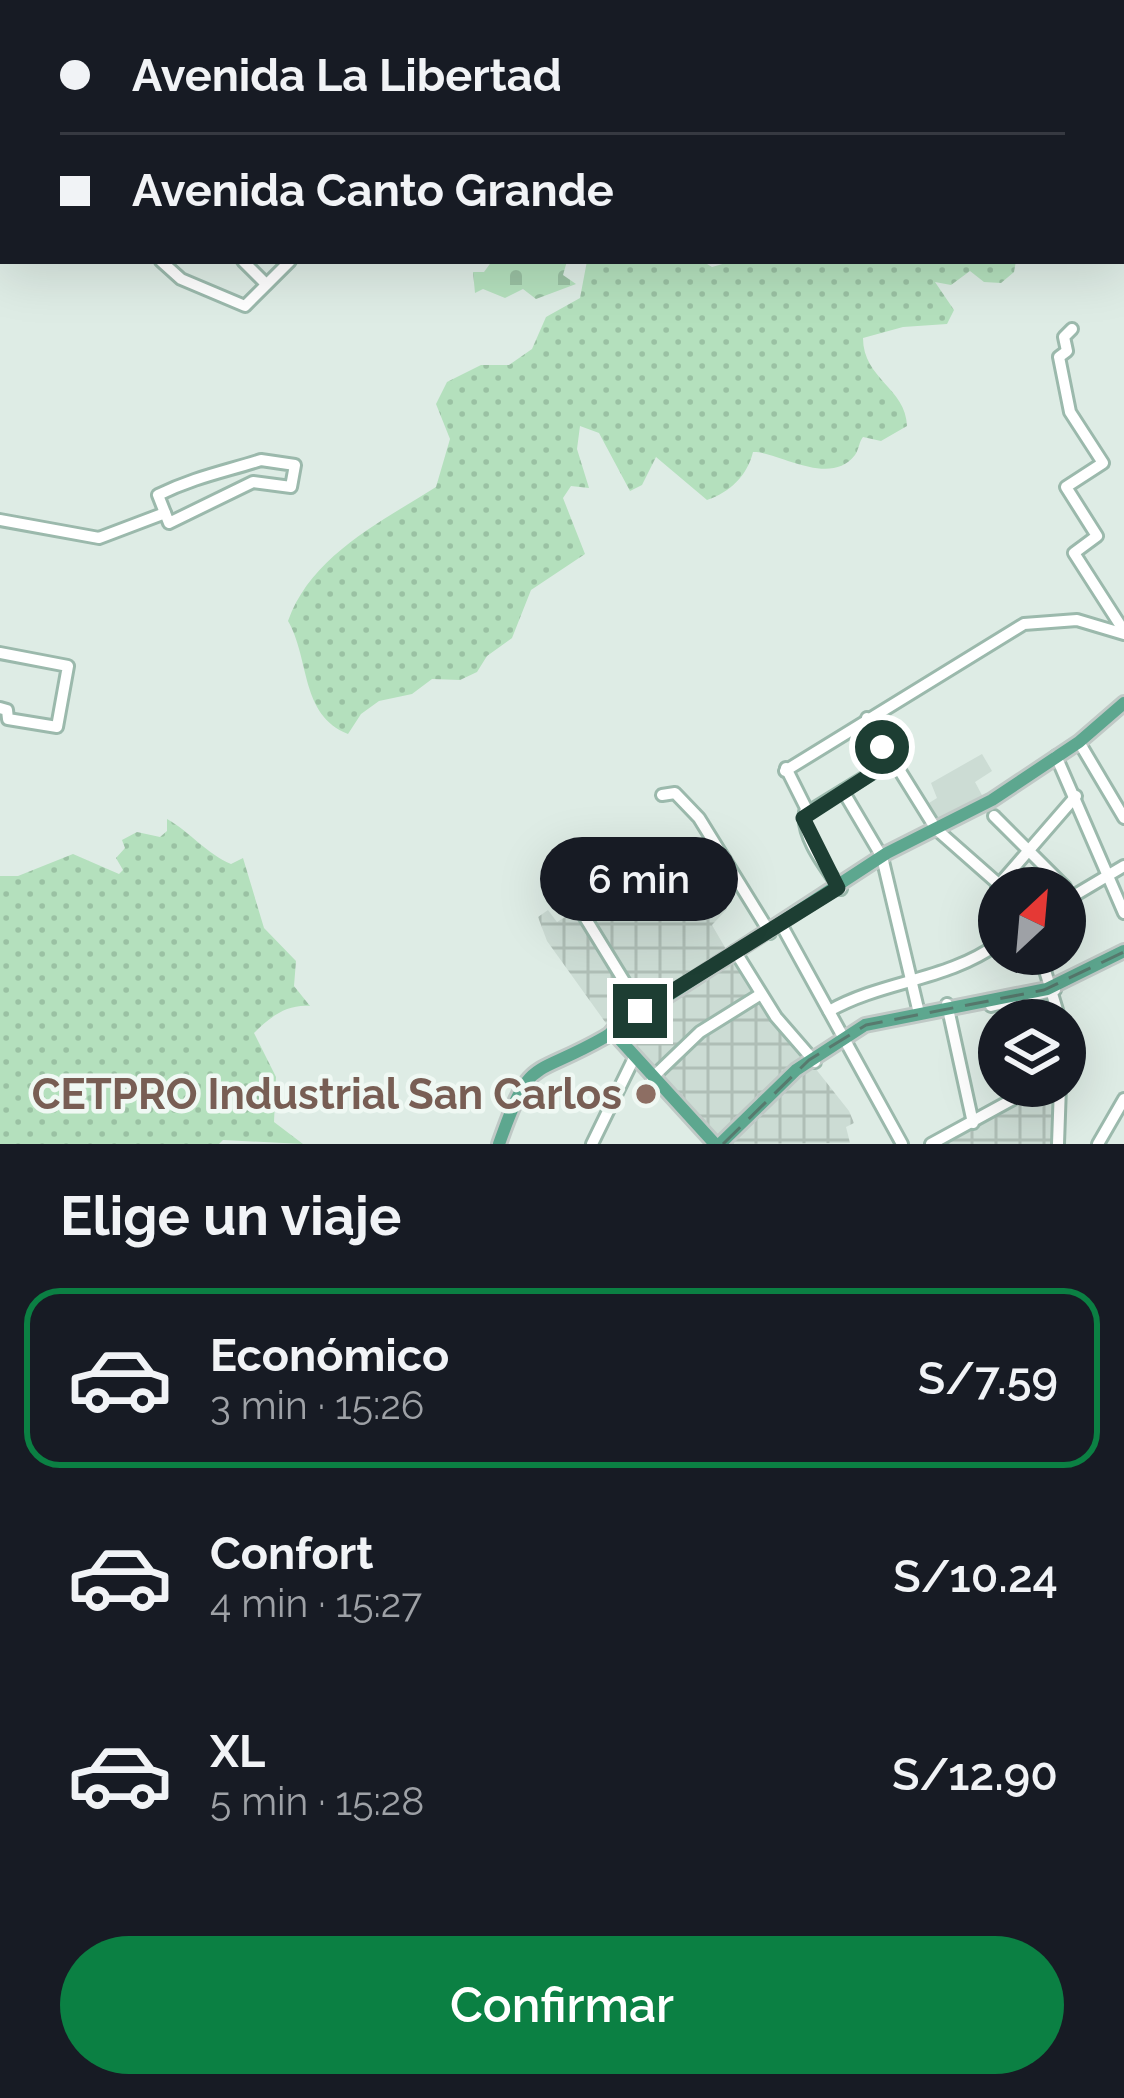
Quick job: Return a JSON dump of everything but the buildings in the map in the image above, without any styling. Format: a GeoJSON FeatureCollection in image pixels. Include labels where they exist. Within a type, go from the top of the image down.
{"type":"FeatureCollection","features":[{"type":"Feature","properties":{"kind":"main road"},"geometry":{"type":"LineString","coordinates":[[499,1144],[519,1088],[538,1065],[571,1056],[612,1033],[886,857],[979,812],[1080,743],[1124,705]]}},
{"type":"Feature","properties":{"kind":"main road"},"geometry":{"type":"LineString","coordinates":[[720,1143],[806,1064],[874,1024],[1054,990],[1124,952]]}},
{"type":"Feature","properties":{"kind":"main road"},"geometry":{"type":"LineString","coordinates":[[612,1033],[634,1061],[720,1143]]}},
{"type":"Feature","properties":{"kind":"main road"},"geometry":{"type":"LineString","coordinates":[[634,1061],[720,1143]]}},
{"type":"Feature","properties":{"kind":"street"},"geometry":{"type":"LineString","coordinates":[[164,264],[182,279],[245,306],[287,264]]}},
{"type":"Feature","properties":{"kind":"street"},"geometry":{"type":"LineString","coordinates":[[246,264],[266,284]]}},
{"type":"Feature","properties":{"kind":"street"},"geometry":{"type":"LineString","coordinates":[[1072,329],[1064,337],[1067,351],[1059,358],[1070,412],[1103,463],[1066,487],[1097,536],[1076,549],[1077,559],[1118,628]]}},
{"type":"Feature","properties":{"kind":"street"},"geometry":{"type":"LineString","coordinates":[[0,519],[100,536],[166,514],[253,482],[291,487],[295,465],[261,460],[206,472],[158,495],[166,514]]}},
{"type":"Feature","properties":{"kind":"street"},"geometry":{"type":"LineString","coordinates":[[838,888],[809,813],[786,770],[1021,623],[1070,619],[1118,628]]}},
{"type":"Feature","properties":{"kind":"street"},"geometry":{"type":"LineString","coordinates":[[0,652],[67,666],[56,727],[8,719],[7,710],[0,707]]}},
{"type":"Feature","properties":{"kind":"street"},"geometry":{"type":"LineString","coordinates":[[867,719],[933,832],[978,869]]}},
{"type":"Feature","properties":{"kind":"street"},"geometry":{"type":"LineString","coordinates":[[1080,743],[1124,818]]}},
{"type":"Feature","properties":{"kind":"street"},"geometry":{"type":"LineString","coordinates":[[1059,756],[1116,873],[1124,913]]}},
{"type":"Feature","properties":{"kind":"street"},"geometry":{"type":"LineString","coordinates":[[1059,756],[1124,898]]}},
{"type":"Feature","properties":{"kind":"street"},"geometry":{"type":"LineString","coordinates":[[809,813],[892,761]]}},
{"type":"Feature","properties":{"kind":"street"},"geometry":{"type":"LineString","coordinates":[[845,791],[886,857],[918,1009]]}},
{"type":"Feature","properties":{"kind":"street"},"geometry":{"type":"LineString","coordinates":[[662,795],[675,793],[699,818],[829,1012],[900,1143]]}},
{"type":"Feature","properties":{"kind":"street"},"geometry":{"type":"LineString","coordinates":[[1016,867],[1076,796]]}},
{"type":"Feature","properties":{"kind":"street"},"geometry":{"type":"LineString","coordinates":[[979,812],[1044,867]]}},
{"type":"Feature","properties":{"kind":"street"},"geometry":{"type":"LineString","coordinates":[[1086,890],[1116,873]]}},
{"type":"Feature","properties":{"kind":"street"},"geometry":{"type":"LineString","coordinates":[[570,893],[643,1011]]}},
{"type":"Feature","properties":{"kind":"street"},"geometry":{"type":"LineString","coordinates":[[736,953],[806,1064]]}},
{"type":"Feature","properties":{"kind":"street"},"geometry":{"type":"LineString","coordinates":[[829,1012],[958,972],[978,959]]}},
{"type":"Feature","properties":{"kind":"street"},"geometry":{"type":"LineString","coordinates":[[1049,975],[1056,999]]}},
{"type":"Feature","properties":{"kind":"street"},"geometry":{"type":"LineString","coordinates":[[652,1078],[696,1035],[761,994]]}},
{"type":"Feature","properties":{"kind":"street"},"geometry":{"type":"LineString","coordinates":[[844,1039],[874,1018],[949,1008],[974,1121]]}},
{"type":"Feature","properties":{"kind":"street"},"geometry":{"type":"LineString","coordinates":[[594,1144],[634,1061]]}},
{"type":"Feature","properties":{"kind":"street"},"geometry":{"type":"LineString","coordinates":[[1099,1144],[1124,1102]]}},
{"type":"Feature","properties":{"kind":"street"},"geometry":{"type":"LineString","coordinates":[[941,1141],[1003,1107]]}},
{"type":"Feature","properties":{"kind":"street"},"geometry":{"type":"LineString","coordinates":[[1060,1144],[1061,1107]]}},
{"type":"Feature","properties":{"kind":"shaded area"},"geometry":{"type":"Polygon","coordinates":[[[982,754],[992,771],[975,782],[984,799],[960,815],[955,811],[939,820],[929,803],[937,798],[931,783],[982,754]]]}},
{"type":"Feature","properties":{"kind":"shaded area"},"geometry":{"type":"Polygon","coordinates":[[[693,868],[705,890],[714,887],[727,909],[712,925],[730,956],[736,955],[774,1016],[849,1111],[854,1123],[846,1127],[850,1143],[713,1144],[618,1040],[547,941],[538,917],[548,910],[557,922],[578,909],[569,893],[582,885],[599,911],[604,900],[625,896],[638,879],[645,880],[650,896],[693,868]]]}},
{"type":"Feature","properties":{"kind":"shaded area"},"geometry":{"type":"Polygon","coordinates":[[[1002,1107],[1061,1107],[1060,1144],[934,1144],[1002,1107]]]}},
{"type":"Feature","properties":{"kind":"green space"},"geometry":{"type":"Polygon","coordinates":[[[490,264],[566,264],[563,275],[576,284],[536,299],[523,289],[505,298],[483,289],[475,293],[473,272],[484,272],[490,264]]]}},
{"type":"Feature","properties":{"kind":"green space"},"geometry":{"type":"Polygon","coordinates":[[[586,264],[1015,264],[1014,272],[1001,283],[984,282],[970,271],[951,285],[935,282],[954,310],[947,324],[903,327],[863,338],[870,364],[900,402],[907,426],[881,441],[863,437],[855,455],[844,464],[818,468],[753,452],[736,482],[707,500],[656,457],[642,485],[630,491],[599,433],[580,426],[577,449],[589,488],[571,486],[563,498],[585,554],[531,590],[512,638],[487,656],[477,672],[460,680],[432,679],[412,694],[379,701],[361,714],[348,734],[321,714],[308,685],[288,621],[299,598],[349,543],[436,487],[450,439],[436,404],[447,382],[481,365],[509,365],[532,349],[546,317],[580,298],[586,264]]]}},
{"type":"Feature","properties":{"kind":"green space"},"geometry":{"type":"Polygon","coordinates":[[[167,819],[222,860],[231,864],[243,858],[264,928],[296,961],[294,986],[310,1006],[279,1013],[254,1033],[276,1077],[274,1122],[303,1144],[223,1140],[219,1144],[0,1144],[0,876],[18,876],[73,854],[119,874],[123,870],[116,858],[125,848],[122,840],[137,832],[160,837],[167,831],[167,819]]]}},
{"type":"Feature","properties":{"kind":"railway"},"geometry":{"type":"LineString","coordinates":[[723,1144],[809,1060],[866,1025],[1044,990],[1124,952]]}},
{"type":"Feature","properties":{"kind":"place","name":"CETPRO Industrial San Carlos"},"geometry":{"type":"Point","coordinates":[646,1094]}},
{"type":"Feature","properties":{"kind":"route"},"geometry":{"type":"LineString","coordinates":[[640,1011],[838,888],[803,818],[891,761],[882,747]]}}]}
